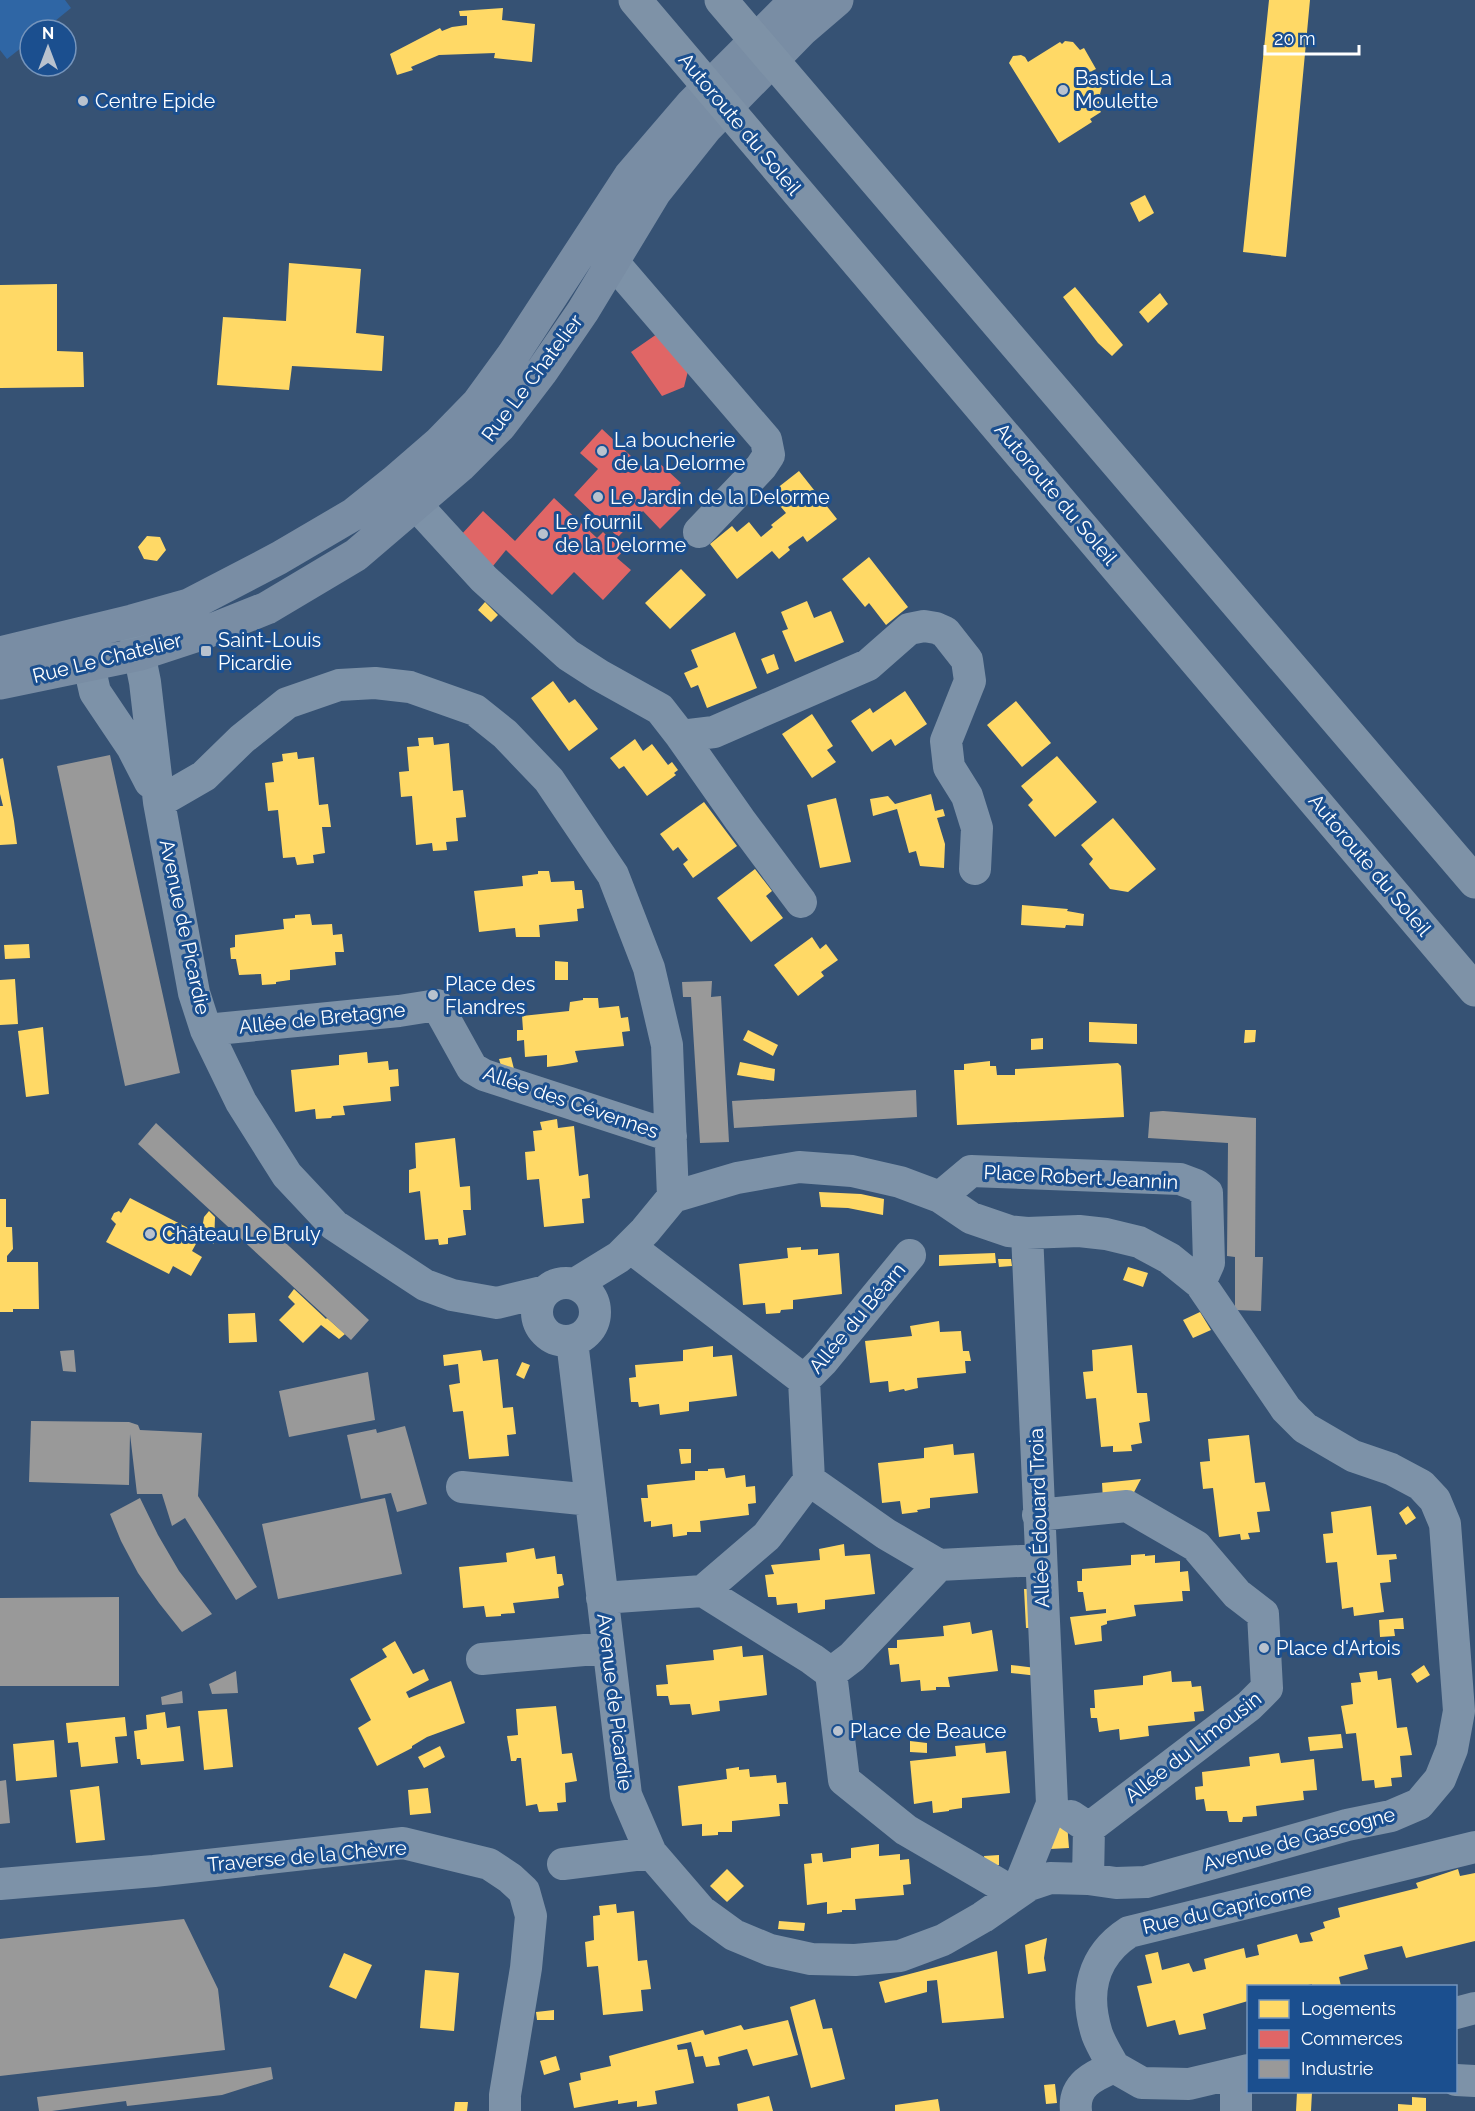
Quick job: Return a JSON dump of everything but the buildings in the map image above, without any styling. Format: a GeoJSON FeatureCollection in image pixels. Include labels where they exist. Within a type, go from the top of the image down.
{"type":"FeatureCollection","features":[{"type":"Feature","properties":{"kind":"highway","name":"Autoroute du Soleil"},"geometry":{"type":"LineString","coordinates":[[635,0],[1475,990]]}},
{"type":"Feature","properties":{"kind":"highway"},"geometry":{"type":"LineString","coordinates":[[724,4],[1475,882]]}},
{"type":"Feature","properties":{"kind":"main road","name":"Rue Le Chatelier"},"geometry":{"type":"LineString","coordinates":[[0,683],[140,654],[204,633],[267,608],[356,555],[405,494],[440,443],[478,403],[513,355],[630,176],[691,105],[796,0]]}},
{"type":"Feature","properties":{"kind":"main road","name":"Rue Le Chatelier"},"geometry":{"type":"LineString","coordinates":[[0,653],[189,605],[279,558],[354,514],[405,494],[460,466],[500,426],[542,371],[584,311],[656,192],[706,128],[802,30],[837,0]]}},
{"type":"Feature","properties":{"kind":"street"},"geometry":{"type":"LineString","coordinates":[[613,262],[766,440],[769,455],[761,467],[699,532]]}},
{"type":"Feature","properties":{"kind":"street"},"geometry":{"type":"LineString","coordinates":[[405,494],[484,579],[568,655],[660,709],[801,902]]}},
{"type":"Feature","properties":{"kind":"street","name":"Avenue de Picardie"},"geometry":{"type":"LineString","coordinates":[[132,621],[140,654],[159,802],[194,993],[206,1030],[241,1102],[287,1175],[334,1225],[425,1285],[452,1295],[497,1303],[572,1294],[625,1252],[673,1197]]}},
{"type":"Feature","properties":{"kind":"street"},"geometry":{"type":"LineString","coordinates":[[681,736],[714,732],[868,665],[909,629],[924,626],[945,632],[968,660],[970,681],[946,741],[949,767],[967,796],[977,828],[975,869]]}},
{"type":"Feature","properties":{"kind":"street","name":"Avenue de Picardie"},"geometry":{"type":"LineString","coordinates":[[82,634],[95,692],[132,747],[159,802]]}},
{"type":"Feature","properties":{"kind":"street"},"geometry":{"type":"LineString","coordinates":[[159,802],[204,776],[242,739],[287,703],[339,685],[375,682],[410,687],[475,710],[505,734],[549,780],[613,875],[649,968],[667,1045],[673,1197]]}},
{"type":"Feature","properties":{"kind":"street","name":"Allée de Bretagne"},"geometry":{"type":"LineString","coordinates":[[206,1030],[399,1011],[437,1005]]}},
{"type":"Feature","properties":{"kind":"street","name":"Allée des Cévennes"},"geometry":{"type":"LineString","coordinates":[[437,1005],[472,1068],[484,1075],[671,1136]]}},
{"type":"Feature","properties":{"kind":"street","name":"Avenue de Gascogne"},"geometry":{"type":"LineString","coordinates":[[673,1197],[737,1178],[799,1167],[852,1171],[900,1182],[940,1197],[971,1218],[1009,1231],[1027,1233],[1079,1231],[1106,1234],[1138,1242],[1169,1258],[1200,1283],[1286,1409],[1305,1428],[1353,1456],[1391,1469],[1421,1485],[1435,1500],[1445,1524],[1459,1711],[1452,1749],[1440,1779],[1419,1804],[1391,1816],[1347,1825],[1146,1882],[1116,1883],[1088,1879],[1050,1878]]}},
{"type":"Feature","properties":{"kind":"street","name":"Place Robert Jeannin"},"geometry":{"type":"LineString","coordinates":[[940,1197],[971,1171],[1180,1179],[1208,1193],[1209,1263],[1200,1283]]}},
{"type":"Feature","properties":{"kind":"street","name":"Allée Édouard Troia"},"geometry":{"type":"LineString","coordinates":[[1016,1894],[1052,1804],[1027,1233]]}},
{"type":"Feature","properties":{"kind":"street"},"geometry":{"type":"LineString","coordinates":[[625,1252],[804,1380],[809,1480],[767,1536],[704,1591]]}},
{"type":"Feature","properties":{"kind":"street","name":"Allée du Béarn"},"geometry":{"type":"LineString","coordinates":[[804,1380],[822,1362],[910,1255]]}},
{"type":"Feature","properties":{"kind":"street"},"geometry":{"type":"LineString","coordinates":[[572,1294],[594,1322],[585,1334],[558,1337],[537,1319],[537,1304],[572,1294]]}},
{"type":"Feature","properties":{"kind":"street","name":"Avenue de Picardie"},"geometry":{"type":"LineString","coordinates":[[497,1303],[558,1337],[591,1500],[626,1795],[651,1853],[701,1911],[734,1935],[770,1950],[810,1959],[855,1960],[900,1956],[943,1940],[983,1917],[1029,1885],[1050,1878]]}},
{"type":"Feature","properties":{"kind":"street"},"geometry":{"type":"LineString","coordinates":[[809,1480],[886,1534],[939,1565],[1040,1560]]}},
{"type":"Feature","properties":{"kind":"street"},"geometry":{"type":"LineString","coordinates":[[462,1487],[591,1500]]}},
{"type":"Feature","properties":{"kind":"street","name":"Allée du Limousin"},"geometry":{"type":"LineString","coordinates":[[1038,1515],[1127,1506],[1196,1546],[1237,1594],[1263,1614],[1267,1688],[1249,1706],[1089,1828]]}},
{"type":"Feature","properties":{"kind":"street"},"geometry":{"type":"LineString","coordinates":[[831,1673],[852,1657],[939,1565]]}},
{"type":"Feature","properties":{"kind":"street"},"geometry":{"type":"LineString","coordinates":[[602,1598],[704,1591],[812,1659],[831,1673],[844,1780],[906,1830],[1016,1894]]}},
{"type":"Feature","properties":{"kind":"street"},"geometry":{"type":"LineString","coordinates":[[482,1659],[608,1648]]}},
{"type":"Feature","properties":{"kind":"street"},"geometry":{"type":"LineString","coordinates":[[1052,1804],[1089,1828],[1088,1879]]}},
{"type":"Feature","properties":{"kind":"street","name":"Traverse de la Chèvre"},"geometry":{"type":"LineString","coordinates":[[0,1884],[154,1871],[403,1843],[489,1864],[524,1891],[531,1916],[526,1968],[505,2095],[505,2111]]}},
{"type":"Feature","properties":{"kind":"street","name":"Rue du Capricorne"},"geometry":{"type":"LineString","coordinates":[[1114,2067],[1097,2035],[1091,2007],[1092,1977],[1114,1942],[1129,1932],[1475,1847]]}},
{"type":"Feature","properties":{"kind":"street"},"geometry":{"type":"LineString","coordinates":[[562,1864],[651,1853]]}},
{"type":"Feature","properties":{"kind":"street"},"geometry":{"type":"LineString","coordinates":[[1457,2012],[1475,2008]]}},
{"type":"Feature","properties":{"kind":"street"},"geometry":{"type":"LineString","coordinates":[[1076,2111],[1074,2100],[1081,2088],[1092,2077],[1114,2067],[1142,2082],[1189,2084],[1242,2072],[1236,2111]]}},
{"type":"Feature","properties":{"kind":"street"},"geometry":{"type":"LineString","coordinates":[[1457,2080],[1475,2081]]}},
{"type":"Feature","properties":{"kind":"shaded area"},"geometry":{"type":"Polygon","coordinates":[[[0,0],[65,0],[71,8],[59,18],[18,18],[18,50],[7,59],[0,50],[0,0]]]}},
{"type":"Feature","properties":{"kind":"place","name":"Bastide La Moulette"},"geometry":{"type":"Point","coordinates":[1063,90]}},
{"type":"Feature","properties":{"kind":"place","name":"Centre Epide"},"geometry":{"type":"Point","coordinates":[83,101]}},
{"type":"Feature","properties":{"kind":"place","name":"La boucherie de la Delorme"},"geometry":{"type":"Point","coordinates":[602,451]}},
{"type":"Feature","properties":{"kind":"place","name":"Le Jardin de la Delorme"},"geometry":{"type":"Point","coordinates":[598,497]}},
{"type":"Feature","properties":{"kind":"place","name":"Le fournil de la Delorme"},"geometry":{"type":"Point","coordinates":[543,534]}},
{"type":"Feature","properties":{"kind":"place","name":"Saint-Louis Picardie"},"geometry":{"type":"Point","coordinates":[206,651]}},
{"type":"Feature","properties":{"kind":"place","name":"Place des Flandres"},"geometry":{"type":"Point","coordinates":[433,995]}},
{"type":"Feature","properties":{"kind":"place","name":"Château Le Bruly"},"geometry":{"type":"Point","coordinates":[150,1234]}},
{"type":"Feature","properties":{"kind":"place","name":"Place d'Artois"},"geometry":{"type":"Point","coordinates":[1264,1648]}},
{"type":"Feature","properties":{"kind":"place","name":"Place de Beauce"},"geometry":{"type":"Point","coordinates":[838,1731]}}]}
